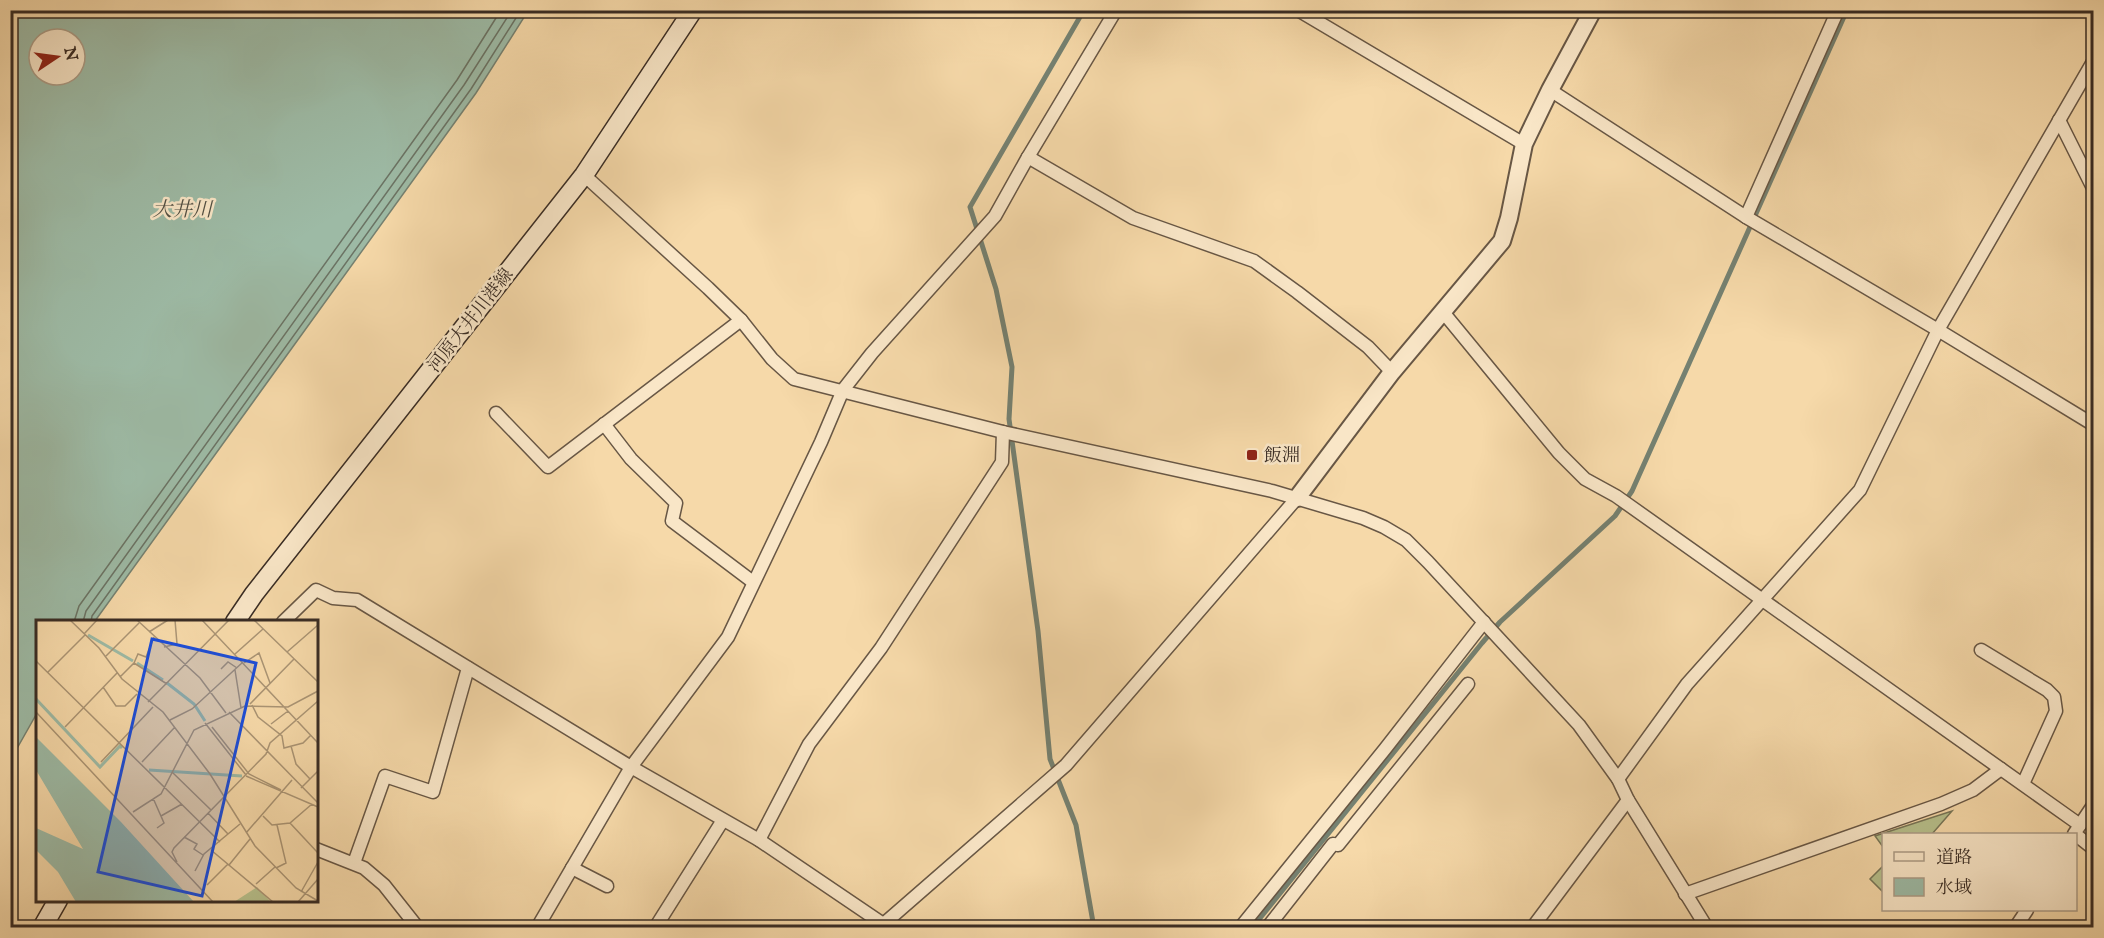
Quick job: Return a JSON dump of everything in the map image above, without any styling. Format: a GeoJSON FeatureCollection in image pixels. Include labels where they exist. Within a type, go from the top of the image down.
{"type":"FeatureCollection","features":[{"type":"Feature","properties":{"kind":"main road","name":"河原大井川港線"},"geometry":{"type":"LineString","coordinates":[[236,620],[584,176],[693,10]]}},
{"type":"Feature","properties":{"kind":"main road"},"geometry":{"type":"LineString","coordinates":[[42,927],[57,902]]}},
{"type":"Feature","properties":{"kind":"street"},"geometry":{"type":"LineString","coordinates":[[537,927],[631,767],[728,637],[843,390],[872,352],[990,221],[1116,10]]}},
{"type":"Feature","properties":{"kind":"street"},"geometry":{"type":"LineString","coordinates":[[1298,10],[1524,144]]}},
{"type":"Feature","properties":{"kind":"street"},"geometry":{"type":"LineString","coordinates":[[284,620],[316,590],[333,598],[357,600],[631,767],[759,840],[883,926],[1064,766],[1297,498],[1392,372],[1502,241],[1524,144],[1593,10]]}},
{"type":"Feature","properties":{"kind":"street"},"geometry":{"type":"LineString","coordinates":[[1747,218],[1838,10]]}},
{"type":"Feature","properties":{"kind":"street"},"geometry":{"type":"LineString","coordinates":[[1618,778],[1687,684],[1860,490],[1938,330],[2094,60]]}},
{"type":"Feature","properties":{"kind":"street"},"geometry":{"type":"LineString","coordinates":[[1550,90],[1747,218],[1764,226],[2094,425]]}},
{"type":"Feature","properties":{"kind":"street"},"geometry":{"type":"LineString","coordinates":[[2059,120],[2094,190]]}},
{"type":"Feature","properties":{"kind":"street"},"geometry":{"type":"LineString","coordinates":[[1028,157],[1133,218],[1254,261],[1368,347],[1392,372]]}},
{"type":"Feature","properties":{"kind":"street"},"geometry":{"type":"LineString","coordinates":[[584,176],[741,320],[772,359],[794,379],[1004,433],[1297,498],[1363,518],[1406,540],[1579,725],[1618,778],[1628,800],[1707,927]]}},
{"type":"Feature","properties":{"kind":"street"},"geometry":{"type":"LineString","coordinates":[[1443,312],[1559,453],[1585,479],[1616,496],[2023,784],[2094,849]]}},
{"type":"Feature","properties":{"kind":"street"},"geometry":{"type":"LineString","coordinates":[[496,413],[548,467],[741,320]]}},
{"type":"Feature","properties":{"kind":"street"},"geometry":{"type":"LineString","coordinates":[[604,424],[631,459],[676,503],[672,520],[753,582]]}},
{"type":"Feature","properties":{"kind":"street"},"geometry":{"type":"LineString","coordinates":[[759,840],[809,744],[881,648],[1002,462],[1004,433]]}},
{"type":"Feature","properties":{"kind":"street"},"geometry":{"type":"LineString","coordinates":[[1240,927],[1485,622]]}},
{"type":"Feature","properties":{"kind":"street"},"geometry":{"type":"LineString","coordinates":[[1981,650],[2054,697],[2056,711],[2023,784]]}},
{"type":"Feature","properties":{"kind":"street"},"geometry":{"type":"LineString","coordinates":[[354,863],[385,776],[433,792],[468,668]]}},
{"type":"Feature","properties":{"kind":"street"},"geometry":{"type":"LineString","coordinates":[[1267,927],[1333,844],[1338,845],[1468,684]]}},
{"type":"Feature","properties":{"kind":"street"},"geometry":{"type":"LineString","coordinates":[[1685,894],[1941,804],[1974,790],[2001,769]]}},
{"type":"Feature","properties":{"kind":"street"},"geometry":{"type":"LineString","coordinates":[[1532,927],[1628,800]]}},
{"type":"Feature","properties":{"kind":"street"},"geometry":{"type":"LineString","coordinates":[[2076,831],[2094,804]]}},
{"type":"Feature","properties":{"kind":"street"},"geometry":{"type":"LineString","coordinates":[[655,927],[723,820]]}},
{"type":"Feature","properties":{"kind":"street"},"geometry":{"type":"LineString","coordinates":[[318,850],[364,868],[384,885],[415,927]]}},
{"type":"Feature","properties":{"kind":"street"},"geometry":{"type":"LineString","coordinates":[[572,868],[607,886]]}},
{"type":"Feature","properties":{"kind":"street"},"geometry":{"type":"LineString","coordinates":[[2015,927],[2025,911]]}},
{"type":"Feature","properties":{"kind":"green space"},"geometry":{"type":"Polygon","coordinates":[[[1952,811],[1933,833],[1884,833],[1952,811]]]}},
{"type":"Feature","properties":{"kind":"green space"},"geometry":{"type":"Polygon","coordinates":[[[1882,834],[1882,846],[1875,836],[1882,834]]]}},
{"type":"Feature","properties":{"kind":"green space"},"geometry":{"type":"Polygon","coordinates":[[[1882,867],[1882,891],[1870,879],[1882,867]]]}},
{"type":"Feature","properties":{"kind":"water","name":"大井川"},"geometry":{"type":"Polygon","coordinates":[[[11,10],[528,11],[476,93],[96,620],[36,620],[36,715],[11,759],[11,10]]]}},
{"type":"Feature","properties":{"kind":"waterway"},"geometry":{"type":"LineString","coordinates":[[1084,10],[970,207],[996,289],[1012,367],[1009,419],[1038,631],[1050,759],[1076,825],[1094,928]]}},
{"type":"Feature","properties":{"kind":"waterway"},"geometry":{"type":"LineString","coordinates":[[1252,928],[1500,622],[1615,516],[1632,491],[1847,10]]}},
{"type":"Feature","properties":{"kind":"place","name":"飯淵"},"geometry":{"type":"Point","coordinates":[1252,455]}}]}
